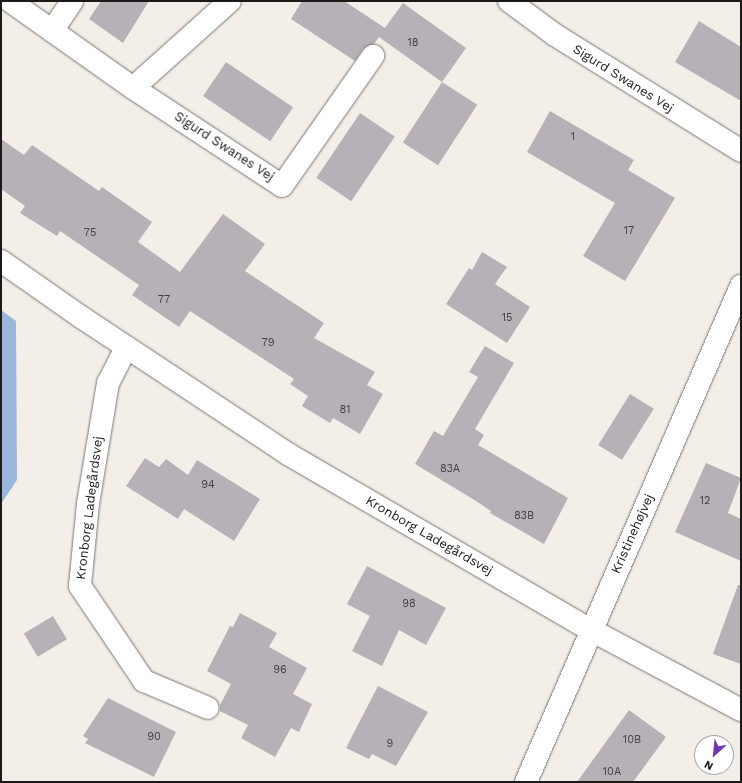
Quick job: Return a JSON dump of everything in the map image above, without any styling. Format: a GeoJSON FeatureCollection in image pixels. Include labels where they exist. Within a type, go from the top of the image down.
{"type":"FeatureCollection","features":[{"type":"Feature","properties":{"kind":"street","name":"Sigurd Swanes Vej"},"geometry":{"type":"LineString","coordinates":[[10,1],[133,88],[282,186],[373,56]]}},
{"type":"Feature","properties":{"kind":"street"},"geometry":{"type":"LineString","coordinates":[[52,31],[72,1]]}},
{"type":"Feature","properties":{"kind":"street"},"geometry":{"type":"LineString","coordinates":[[133,88],[230,1]]}},
{"type":"Feature","properties":{"kind":"street","name":"Sigurd Swanes Vej"},"geometry":{"type":"LineString","coordinates":[[509,1],[562,40],[741,151]]}},
{"type":"Feature","properties":{"kind":"street","name":"Kronborg Ladegårdsvej"},"geometry":{"type":"LineString","coordinates":[[1,261],[126,348],[288,454],[591,630],[741,710]]}},
{"type":"Feature","properties":{"kind":"street","name":"Kristinehøjvej"},"geometry":{"type":"LineString","coordinates":[[526,782],[741,286]]}},
{"type":"Feature","properties":{"kind":"street","name":"Kronborg Ladegårdsvej"},"geometry":{"type":"LineString","coordinates":[[126,348],[108,383],[88,504],[80,586],[144,680],[208,708]]}},
{"type":"Feature","properties":{"kind":"water"},"geometry":{"type":"Polygon","coordinates":[[[1,310],[16,321],[17,480],[1,504],[1,310]]]}},
{"type":"Feature","properties":{"kind":"building"},"geometry":{"type":"Polygon","coordinates":[[[101,1],[149,1],[123,43],[89,19],[101,1]]]}},
{"type":"Feature","properties":{"kind":"building"},"geometry":{"type":"Polygon","coordinates":[[[302,1],[344,1],[385,28],[403,3],[466,48],[442,82],[379,37],[374,44],[363,49],[355,61],[291,19],[302,1]]]}},
{"type":"Feature","properties":{"kind":"building"},"geometry":{"type":"Polygon","coordinates":[[[699,21],[741,47],[741,101],[675,62],[699,21]]]}},
{"type":"Feature","properties":{"kind":"building"},"geometry":{"type":"Polygon","coordinates":[[[226,62],[293,107],[270,141],[203,96],[226,62]]]}},
{"type":"Feature","properties":{"kind":"building"},"geometry":{"type":"Polygon","coordinates":[[[442,82],[477,105],[438,165],[403,142],[442,82]]]}},
{"type":"Feature","properties":{"kind":"building"},"geometry":{"type":"Polygon","coordinates":[[[550,111],[634,160],[628,170],[675,198],[625,281],[583,256],[615,203],[527,152],[550,111]]]}},
{"type":"Feature","properties":{"kind":"building"},"geometry":{"type":"Polygon","coordinates":[[[360,113],[395,136],[351,201],[316,178],[360,113]]]}},
{"type":"Feature","properties":{"kind":"building"},"geometry":{"type":"Polygon","coordinates":[[[1,139],[24,155],[32,145],[99,191],[102,187],[152,222],[138,242],[180,272],[223,214],[265,244],[245,271],[324,323],[314,338],[375,372],[367,385],[383,394],[360,434],[333,418],[330,423],[302,406],[308,396],[290,384],[294,379],[190,311],[179,327],[132,295],[139,285],[60,231],[57,236],[20,213],[25,206],[1,189],[1,139]]]}},
{"type":"Feature","properties":{"kind":"building"},"geometry":{"type":"Polygon","coordinates":[[[482,252],[507,267],[495,284],[530,307],[507,343],[446,304],[469,268],[472,270],[482,252]]]}},
{"type":"Feature","properties":{"kind":"building"},"geometry":{"type":"Polygon","coordinates":[[[485,346],[514,363],[475,429],[484,435],[478,445],[568,498],[544,544],[490,513],[491,511],[476,501],[415,464],[434,431],[443,436],[478,377],[469,372],[485,346]]]}},
{"type":"Feature","properties":{"kind":"building"},"geometry":{"type":"Polygon","coordinates":[[[630,394],[654,409],[622,460],[598,445],[630,394]]]}},
{"type":"Feature","properties":{"kind":"building"},"geometry":{"type":"Polygon","coordinates":[[[145,458],[159,467],[166,459],[188,475],[197,460],[260,499],[234,541],[184,509],[178,519],[126,486],[145,458]]]}},
{"type":"Feature","properties":{"kind":"building"},"geometry":{"type":"Polygon","coordinates":[[[706,463],[741,478],[728,513],[741,519],[741,561],[675,532],[706,463]]]}},
{"type":"Feature","properties":{"kind":"building"},"geometry":{"type":"Polygon","coordinates":[[[367,566],[446,608],[426,645],[399,630],[382,666],[352,651],[370,616],[347,604],[367,566]]]}},
{"type":"Feature","properties":{"kind":"building"},"geometry":{"type":"Polygon","coordinates":[[[738,585],[741,585],[741,664],[713,654],[738,585]]]}},
{"type":"Feature","properties":{"kind":"building"},"geometry":{"type":"Polygon","coordinates":[[[240,613],[277,633],[269,647],[307,668],[293,694],[312,704],[299,732],[291,728],[275,757],[241,738],[248,725],[220,711],[220,705],[231,684],[207,671],[230,626],[233,627],[240,613]]]}},
{"type":"Feature","properties":{"kind":"building"},"geometry":{"type":"Polygon","coordinates":[[[53,616],[67,639],[38,657],[24,634],[53,616]]]}},
{"type":"Feature","properties":{"kind":"building"},"geometry":{"type":"Polygon","coordinates":[[[378,686],[428,712],[396,766],[372,754],[369,759],[346,748],[378,686]]]}},
{"type":"Feature","properties":{"kind":"building"},"geometry":{"type":"Polygon","coordinates":[[[108,698],[176,732],[154,777],[85,743],[88,739],[83,736],[108,698]]]}},
{"type":"Feature","properties":{"kind":"building"},"geometry":{"type":"Polygon","coordinates":[[[629,710],[666,737],[633,782],[577,782],[629,710]]]}}]}
